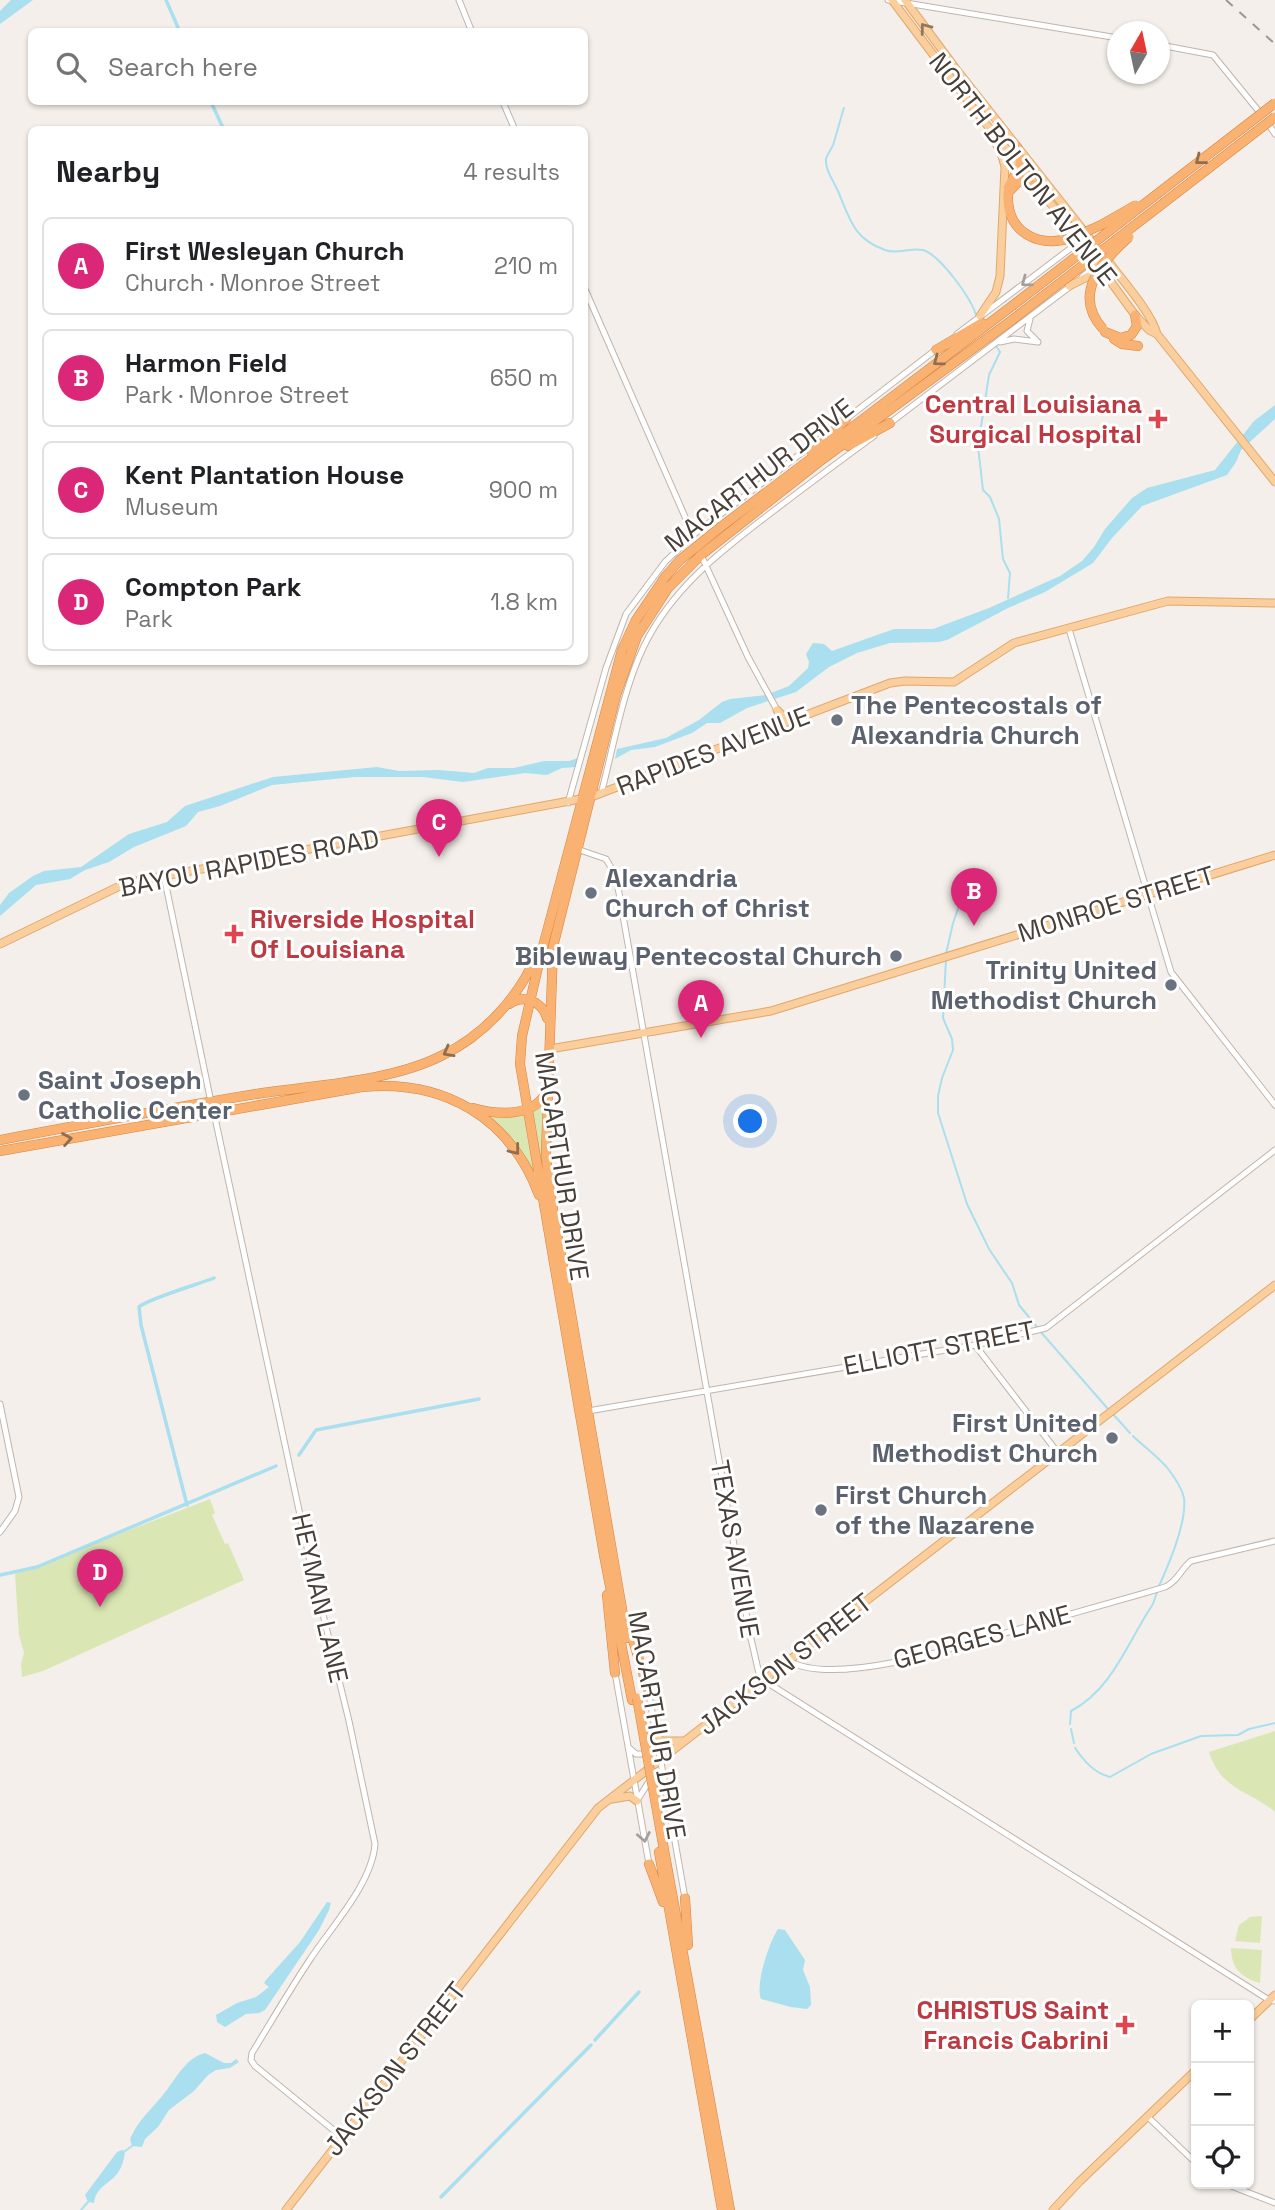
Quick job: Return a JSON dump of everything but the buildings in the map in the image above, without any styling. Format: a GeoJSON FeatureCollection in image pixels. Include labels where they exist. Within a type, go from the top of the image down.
{"type":"FeatureCollection","features":[{"type":"Feature","properties":{"kind":"highway","name":"MACARTHUR DRIVE"},"geometry":{"type":"LineString","coordinates":[[699,550],[793,473],[1275,101]]}},
{"type":"Feature","properties":{"kind":"highway","name":"MACARTHUR DRIVE"},"geometry":{"type":"LineString","coordinates":[[635,1699],[619,1584],[548,1224],[520,1064],[522,1036],[551,916],[586,799],[616,668],[629,634],[652,595],[680,560],[699,550],[1012,320],[1275,117]]}},
{"type":"Feature","properties":{"kind":"highway"},"geometry":{"type":"LineString","coordinates":[[1232,150],[1275,123]]}},
{"type":"Feature","properties":{"kind":"highway"},"geometry":{"type":"LineString","coordinates":[[1017,147],[1020,167],[1010,183],[1008,206],[1016,223],[1028,236],[1044,242],[1057,242],[1087,232],[1162,190]]}},
{"type":"Feature","properties":{"kind":"highway"},"geometry":{"type":"LineString","coordinates":[[1008,193],[1018,182],[1026,181],[1034,185]]}},
{"type":"Feature","properties":{"kind":"highway"},"geometry":{"type":"LineString","coordinates":[[1138,346],[1122,344],[1104,331],[1093,318],[1088,297],[1096,276],[1123,242],[1173,194]]}},
{"type":"Feature","properties":{"kind":"highway"},"geometry":{"type":"LineString","coordinates":[[936,350],[1009,308]]}},
{"type":"Feature","properties":{"kind":"highway"},"geometry":{"type":"LineString","coordinates":[[1104,331],[1120,338],[1131,335],[1137,326],[1135,314]]}},
{"type":"Feature","properties":{"kind":"highway"},"geometry":{"type":"LineString","coordinates":[[793,473],[846,419]]}},
{"type":"Feature","properties":{"kind":"highway"},"geometry":{"type":"LineString","coordinates":[[819,462],[890,423]]}},
{"type":"Feature","properties":{"kind":"highway","name":"MACARTHUR DRIVE"},"geometry":{"type":"LineString","coordinates":[[573,848],[553,947],[546,1167],[585,1412],[604,1555],[689,1978],[730,2210]]}},
{"type":"Feature","properties":{"kind":"highway"},"geometry":{"type":"LineString","coordinates":[[0,1139],[211,1102],[366,1082],[436,1059],[455,1049],[483,1028],[501,1010],[527,975],[551,916]]}},
{"type":"Feature","properties":{"kind":"highway"},"geometry":{"type":"LineString","coordinates":[[501,1010],[517,1000],[530,1001],[544,1010],[550,1027]]}},
{"type":"Feature","properties":{"kind":"highway"},"geometry":{"type":"LineString","coordinates":[[0,1151],[273,1102],[338,1086],[405,1086],[438,1093],[464,1106],[497,1129],[523,1161],[538,1192],[548,1224]]}},
{"type":"Feature","properties":{"kind":"highway"},"geometry":{"type":"LineString","coordinates":[[464,1106],[498,1112],[527,1109],[540,1103],[549,1087]]}},
{"type":"Feature","properties":{"kind":"highway"},"geometry":{"type":"LineString","coordinates":[[211,1102],[214,1113]]}},
{"type":"Feature","properties":{"kind":"highway"},"geometry":{"type":"LineString","coordinates":[[604,1555],[615,1673]]}},
{"type":"Feature","properties":{"kind":"highway"},"geometry":{"type":"LineString","coordinates":[[619,1584],[648,1689]]}},
{"type":"Feature","properties":{"kind":"highway","name":"MACARTHUR DRIVE"},"geometry":{"type":"LineString","coordinates":[[660,1840],[669,1916],[722,2210]]}},
{"type":"Feature","properties":{"kind":"highway"},"geometry":{"type":"LineString","coordinates":[[649,1864],[669,1916]]}},
{"type":"Feature","properties":{"kind":"highway"},"geometry":{"type":"LineString","coordinates":[[685,1898],[689,1978]]}},
{"type":"Feature","properties":{"kind":"main road","name":"NORTH BOLTON AVENUE"},"geometry":{"type":"LineString","coordinates":[[891,0],[1034,185],[1105,258],[1146,313],[1157,334],[1275,482]]}},
{"type":"Feature","properties":{"kind":"main road","name":"NORTH BOLTON AVENUE"},"geometry":{"type":"LineString","coordinates":[[906,2],[1017,147],[1135,314],[1149,330],[1157,334]]}},
{"type":"Feature","properties":{"kind":"main road"},"geometry":{"type":"LineString","coordinates":[[974,109],[998,148],[1004,167],[1000,276],[996,292],[979,316]]}},
{"type":"Feature","properties":{"kind":"main road"},"geometry":{"type":"LineString","coordinates":[[1069,286],[1089,276],[1111,282]]}},
{"type":"Feature","properties":{"kind":"main road","name":"RAPIDES AVENUE"},"geometry":{"type":"LineString","coordinates":[[586,799],[890,683],[954,682],[1014,643],[1168,601],[1275,603]]}},
{"type":"Feature","properties":{"kind":"main road"},"geometry":{"type":"LineString","coordinates":[[776,709],[783,716],[795,719]]}},
{"type":"Feature","properties":{"kind":"main road"},"geometry":{"type":"LineString","coordinates":[[772,728],[776,709]]}},
{"type":"Feature","properties":{"kind":"main road","name":"BAYOU RAPIDES ROAD"},"geometry":{"type":"LineString","coordinates":[[0,944],[126,884],[586,799]]}},
{"type":"Feature","properties":{"kind":"main road","name":"MONROE STREET"},"geometry":{"type":"LineString","coordinates":[[550,1049],[771,1011],[1275,855]]}},
{"type":"Feature","properties":{"kind":"main road","name":"JACKSON STREET"},"geometry":{"type":"LineString","coordinates":[[286,2210],[591,1815],[1275,1285]]}},
{"type":"Feature","properties":{"kind":"main road"},"geometry":{"type":"LineString","coordinates":[[656,1736],[662,1741],[684,1741]]}},
{"type":"Feature","properties":{"kind":"main road"},"geometry":{"type":"LineString","coordinates":[[608,1800],[630,1796],[637,1801]]}},
{"type":"Feature","properties":{"kind":"main road"},"geometry":{"type":"LineString","coordinates":[[1254,2015],[1273,1998]]}},
{"type":"Feature","properties":{"kind":"main road"},"geometry":{"type":"LineString","coordinates":[[1052,2210],[1191,2075]]}},
{"type":"Feature","properties":{"kind":"street"},"geometry":{"type":"LineString","coordinates":[[459,0],[470,28]]}},
{"type":"Feature","properties":{"kind":"street"},"geometry":{"type":"LineString","coordinates":[[891,0],[1107,36]]}},
{"type":"Feature","properties":{"kind":"street"},"geometry":{"type":"LineString","coordinates":[[1170,47],[1208,53],[1217,58],[1275,134]]}},
{"type":"Feature","properties":{"kind":"street"},"geometry":{"type":"LineString","coordinates":[[504,105],[513,126]]}},
{"type":"Feature","properties":{"kind":"street"},"geometry":{"type":"LineString","coordinates":[[568,803],[609,658],[626,614],[665,562],[693,535],[1084,239]]}},
{"type":"Feature","properties":{"kind":"street"},"geometry":{"type":"LineString","coordinates":[[1060,256],[1071,255],[1081,264],[1079,276],[1069,286]]}},
{"type":"Feature","properties":{"kind":"street"},"geometry":{"type":"LineString","coordinates":[[601,794],[630,683],[641,652],[668,607],[705,565],[1033,316],[1105,258]]}},
{"type":"Feature","properties":{"kind":"street"},"geometry":{"type":"LineString","coordinates":[[588,296],[693,535]]}},
{"type":"Feature","properties":{"kind":"street"},"geometry":{"type":"LineString","coordinates":[[995,344],[1009,340],[1038,341],[1027,331],[1027,324],[1033,316]]}},
{"type":"Feature","properties":{"kind":"street"},"geometry":{"type":"LineString","coordinates":[[699,550],[776,709],[780,725]]}},
{"type":"Feature","properties":{"kind":"street"},"geometry":{"type":"LineString","coordinates":[[1069,629],[1171,972],[1275,1105]]}},
{"type":"Feature","properties":{"kind":"street","name":"TEXAS AVENUE"},"geometry":{"type":"LineString","coordinates":[[573,848],[603,857],[615,872],[752,1646],[758,1675],[763,1682]]}},
{"type":"Feature","properties":{"kind":"street"},"geometry":{"type":"LineString","coordinates":[[164,876],[211,1102]]}},
{"type":"Feature","properties":{"kind":"street","name":"HEYMAN LANE"},"geometry":{"type":"LineString","coordinates":[[214,1113],[309,1556],[349,1721],[375,1844],[372,1862],[360,1886],[308,1962],[252,2053],[252,2064],[342,2137]]}},
{"type":"Feature","properties":{"kind":"street","name":"ELLIOTT STREET"},"geometry":{"type":"LineString","coordinates":[[585,1412],[975,1345],[1046,1328],[1275,1150]]}},
{"type":"Feature","properties":{"kind":"street"},"geometry":{"type":"LineString","coordinates":[[975,1345],[1058,1453]]}},
{"type":"Feature","properties":{"kind":"street"},"geometry":{"type":"LineString","coordinates":[[0,1404],[19,1497],[15,1511],[0,1532]]}},
{"type":"Feature","properties":{"kind":"street","name":"GEORGES LANE"},"geometry":{"type":"LineString","coordinates":[[789,1661],[801,1668],[839,1669],[934,1654],[1173,1583],[1182,1568],[1191,1561],[1275,1541]]}},
{"type":"Feature","properties":{"kind":"street","name":"MACARTHUR DRIVE"},"geometry":{"type":"LineString","coordinates":[[615,1673],[649,1864]]}},
{"type":"Feature","properties":{"kind":"street"},"geometry":{"type":"LineString","coordinates":[[763,1682],[1273,1998]]}},
{"type":"Feature","properties":{"kind":"street","name":"MACARTHUR DRIVE"},"geometry":{"type":"LineString","coordinates":[[648,1689],[685,1898]]}},
{"type":"Feature","properties":{"kind":"street"},"geometry":{"type":"LineString","coordinates":[[628,1745],[636,1754],[646,1754],[653,1748],[656,1736]]}},
{"type":"Feature","properties":{"kind":"street"},"geometry":{"type":"LineString","coordinates":[[637,1801],[646,1784],[651,1782],[659,1783],[668,1795]]}},
{"type":"Feature","properties":{"kind":"street"},"geometry":{"type":"LineString","coordinates":[[1148,2117],[1191,2158]]}},
{"type":"Feature","properties":{"kind":"street"},"geometry":{"type":"LineString","coordinates":[[1239,2189],[1275,2203]]}},
{"type":"Feature","properties":{"kind":"green space"},"geometry":{"type":"Polygon","coordinates":[[[544,1100],[544,1155],[561,1270],[529,1110],[544,1100]]]}},
{"type":"Feature","properties":{"kind":"green space"},"geometry":{"type":"Polygon","coordinates":[[[523,1112],[535,1179],[484,1114],[523,1112]]]}},
{"type":"Feature","properties":{"kind":"green space"},"geometry":{"type":"Polygon","coordinates":[[[210,1499],[215,1513],[212,1515],[244,1580],[43,1671],[22,1677],[24,1653],[19,1635],[15,1574],[210,1499]]]}},
{"type":"Feature","properties":{"kind":"green space"},"geometry":{"type":"Polygon","coordinates":[[[1275,1731],[1275,1812],[1228,1782],[1214,1765],[1209,1752],[1275,1731]]]}},
{"type":"Feature","properties":{"kind":"green space"},"geometry":{"type":"Polygon","coordinates":[[[1262,1916],[1260,1943],[1235,1941],[1239,1925],[1250,1917],[1262,1916]]]}},
{"type":"Feature","properties":{"kind":"green space"},"geometry":{"type":"Polygon","coordinates":[[[1231,1948],[1262,1950],[1260,1983],[1248,1978],[1235,1967],[1231,1948]]]}},
{"type":"Feature","properties":{"kind":"water"},"geometry":{"type":"Polygon","coordinates":[[[11,0],[33,0],[0,24],[0,11],[11,0]]]}},
{"type":"Feature","properties":{"kind":"water"},"geometry":{"type":"Polygon","coordinates":[[[1275,405],[1275,419],[1241,450],[1227,475],[1142,506],[1093,563],[1045,592],[947,640],[890,643],[857,653],[829,667],[796,692],[747,708],[720,723],[707,723],[692,733],[655,747],[631,750],[615,759],[617,749],[666,738],[699,720],[722,702],[766,695],[789,686],[808,668],[806,654],[813,643],[824,644],[832,651],[894,629],[933,629],[989,608],[1060,576],[1082,561],[1132,498],[1147,488],[1215,470],[1254,421],[1275,405]]]}},
{"type":"Feature","properties":{"kind":"water"},"geometry":{"type":"Polygon","coordinates":[[[578,758],[576,767],[562,768],[547,775],[525,773],[463,782],[423,777],[355,777],[272,785],[198,812],[186,826],[134,847],[109,862],[85,870],[70,879],[36,885],[0,916],[0,905],[9,893],[33,876],[44,871],[81,867],[129,834],[167,822],[185,806],[273,777],[377,767],[399,771],[474,773],[488,768],[514,768],[544,761],[569,761],[578,758]]]}},
{"type":"Feature","properties":{"kind":"water"},"geometry":{"type":"Polygon","coordinates":[[[327,1902],[331,1903],[319,1930],[265,2010],[246,2014],[225,2027],[217,2022],[216,2015],[237,2003],[256,1997],[269,1987],[264,1983],[266,1980],[300,1942],[327,1902]]]}},
{"type":"Feature","properties":{"kind":"water"},"geometry":{"type":"Polygon","coordinates":[[[778,1929],[785,1930],[805,1960],[803,1970],[810,1987],[811,2005],[807,2009],[761,1999],[760,1984],[764,1964],[778,1929]]]}},
{"type":"Feature","properties":{"kind":"water"},"geometry":{"type":"Polygon","coordinates":[[[205,2053],[224,2063],[231,2063],[236,2059],[239,2062],[208,2075],[194,2091],[169,2110],[158,2127],[145,2139],[142,2147],[132,2146],[131,2137],[143,2118],[187,2063],[205,2053]]]}},
{"type":"Feature","properties":{"kind":"water"},"geometry":{"type":"Polygon","coordinates":[[[125,2151],[119,2171],[96,2195],[94,2203],[88,2202],[85,2195],[117,2152],[125,2151]]]}},
{"type":"Feature","properties":{"kind":"waterway"},"geometry":{"type":"LineString","coordinates":[[166,0],[178,28]]}},
{"type":"Feature","properties":{"kind":"waterway"},"geometry":{"type":"LineString","coordinates":[[212,105],[222,126]]}},
{"type":"Feature","properties":{"kind":"waterway"},"geometry":{"type":"LineString","coordinates":[[844,108],[826,163],[854,226],[865,239],[885,250],[895,252],[918,249],[930,254],[954,278],[976,315]]}},
{"type":"Feature","properties":{"kind":"waterway"},"geometry":{"type":"LineString","coordinates":[[996,346],[1000,352],[989,375],[978,446],[983,490],[990,497],[999,519],[1003,559],[1010,573],[1008,598]]}},
{"type":"Feature","properties":{"kind":"waterway"},"geometry":{"type":"LineString","coordinates":[[946,954],[953,923],[968,881]]}},
{"type":"Feature","properties":{"kind":"waterway"},"geometry":{"type":"LineString","coordinates":[[946,959],[943,1018],[952,1039],[953,1050],[942,1078],[938,1113],[967,1204],[989,1249],[1012,1283],[1019,1305],[1037,1327]]}},
{"type":"Feature","properties":{"kind":"waterway"},"geometry":{"type":"LineString","coordinates":[[187,1505],[141,1325],[139,1307],[214,1278]]}},
{"type":"Feature","properties":{"kind":"waterway"},"geometry":{"type":"LineString","coordinates":[[1040,1331],[1108,1409]]}},
{"type":"Feature","properties":{"kind":"waterway"},"geometry":{"type":"LineString","coordinates":[[299,1455],[316,1430],[479,1399]]}},
{"type":"Feature","properties":{"kind":"waterway"},"geometry":{"type":"LineString","coordinates":[[1112,1413],[1130,1433]]}},
{"type":"Feature","properties":{"kind":"waterway"},"geometry":{"type":"LineString","coordinates":[[1133,1436],[1169,1470],[1184,1498],[1180,1531],[1159,1586]]}},
{"type":"Feature","properties":{"kind":"waterway"},"geometry":{"type":"LineString","coordinates":[[0,1575],[37,1567],[276,1466]]}},
{"type":"Feature","properties":{"kind":"waterway"},"geometry":{"type":"LineString","coordinates":[[1070,1724],[1071,1711],[1086,1702],[1109,1677],[1153,1604],[1157,1592]]}},
{"type":"Feature","properties":{"kind":"waterway"},"geometry":{"type":"LineString","coordinates":[[1075,1748],[1090,1766],[1110,1777],[1151,1754],[1201,1736],[1238,1735],[1249,1729],[1275,1723]]}},
{"type":"Feature","properties":{"kind":"waterway"},"geometry":{"type":"LineString","coordinates":[[1071,1729],[1074,1743]]}},
{"type":"Feature","properties":{"kind":"waterway"},"geometry":{"type":"LineString","coordinates":[[595,2040],[639,1992]]}},
{"type":"Feature","properties":{"kind":"waterway"},"geometry":{"type":"LineString","coordinates":[[441,2197],[591,2045]]}},
{"type":"Feature","properties":{"kind":"waterway"},"geometry":{"type":"LineString","coordinates":[[125,2151],[132,2146]]}},
{"type":"Feature","properties":{"kind":"waterway"},"geometry":{"type":"LineString","coordinates":[[81,2210],[88,2202]]}},
{"type":"Feature","properties":{"kind":"railway"},"geometry":{"type":"LineString","coordinates":[[1226,0],[1275,44]]}},
{"type":"Feature","properties":{"kind":"place","name":"Central Louisiana Surgical Hospital"},"geometry":{"type":"Point","coordinates":[1158,419]}},
{"type":"Feature","properties":{"kind":"place","name":"The Pentecostals of Alexandria Church"},"geometry":{"type":"Point","coordinates":[837,720]}},
{"type":"Feature","properties":{"kind":"place","name":"Kent Plantation House"},"geometry":{"type":"Point","coordinates":[439,857]}},
{"type":"Feature","properties":{"kind":"place","name":"Alexandria Church of Christ"},"geometry":{"type":"Point","coordinates":[591,893]}},
{"type":"Feature","properties":{"kind":"place","name":"Harmon Field"},"geometry":{"type":"Point","coordinates":[974,926]}},
{"type":"Feature","properties":{"kind":"place","name":"Riverside Hospital Of Louisiana"},"geometry":{"type":"Point","coordinates":[234,934]}},
{"type":"Feature","properties":{"kind":"place","name":"Bibleway Pentecostal Church"},"geometry":{"type":"Point","coordinates":[896,956]}},
{"type":"Feature","properties":{"kind":"place","name":"Trinity United Methodist Church"},"geometry":{"type":"Point","coordinates":[1171,985]}},
{"type":"Feature","properties":{"kind":"place","name":"First Wesleyan Church"},"geometry":{"type":"Point","coordinates":[701,1038]}},
{"type":"Feature","properties":{"kind":"place","name":"Saint Joseph Catholic Center"},"geometry":{"type":"Point","coordinates":[24,1095]}},
{"type":"Feature","properties":{"kind":"place","name":"First United Methodist Church"},"geometry":{"type":"Point","coordinates":[1112,1438]}},
{"type":"Feature","properties":{"kind":"place","name":"First Church of the Nazarene"},"geometry":{"type":"Point","coordinates":[821,1510]}},
{"type":"Feature","properties":{"kind":"place","name":"Compton Park"},"geometry":{"type":"Point","coordinates":[100,1607]}},
{"type":"Feature","properties":{"kind":"place","name":"CHRISTUS Saint Francis Cabrini"},"geometry":{"type":"Point","coordinates":[1125,2025]}}]}
